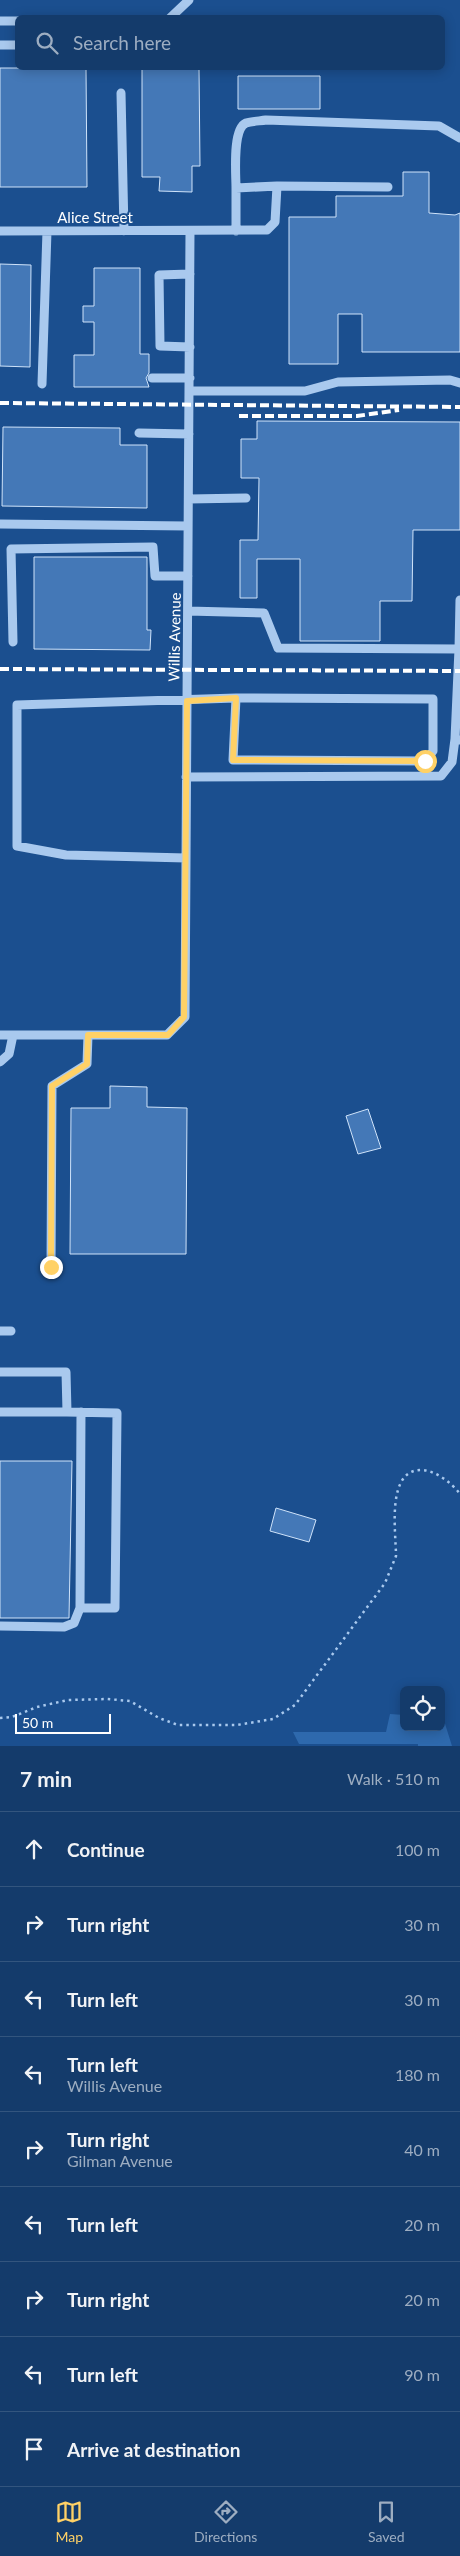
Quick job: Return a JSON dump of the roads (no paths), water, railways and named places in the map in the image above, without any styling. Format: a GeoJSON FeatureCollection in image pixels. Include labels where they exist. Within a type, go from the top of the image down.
{"type":"FeatureCollection","features":[{"type":"Feature","properties":{"kind":"street"},"geometry":{"type":"LineString","coordinates":[[173,15],[189,0]]}},
{"type":"Feature","properties":{"kind":"street"},"geometry":{"type":"LineString","coordinates":[[0,21],[15,21]]}},
{"type":"Feature","properties":{"kind":"street"},"geometry":{"type":"LineString","coordinates":[[0,45],[15,45]]}},
{"type":"Feature","properties":{"kind":"street"},"geometry":{"type":"LineString","coordinates":[[121,93],[124,231]]}},
{"type":"Feature","properties":{"kind":"street"},"geometry":{"type":"LineString","coordinates":[[236,231],[235,163],[238,131],[246,123],[266,120],[439,126],[460,138]]}},
{"type":"Feature","properties":{"kind":"street"},"geometry":{"type":"LineString","coordinates":[[236,188],[276,186],[388,187]]}},
{"type":"Feature","properties":{"kind":"street","name":"Alice Street"},"geometry":{"type":"LineString","coordinates":[[0,231],[190,232],[268,230],[275,222],[276,186]]}},
{"type":"Feature","properties":{"kind":"street"},"geometry":{"type":"LineString","coordinates":[[42,384],[47,231]]}},
{"type":"Feature","properties":{"kind":"street","name":"Willis Avenue"},"geometry":{"type":"LineString","coordinates":[[88,1035],[168,1035],[184,1017],[190,232]]}},
{"type":"Feature","properties":{"kind":"street"},"geometry":{"type":"LineString","coordinates":[[190,274],[159,275],[160,346],[190,347]]}},
{"type":"Feature","properties":{"kind":"street"},"geometry":{"type":"LineString","coordinates":[[152,378],[190,378]]}},
{"type":"Feature","properties":{"kind":"street"},"geometry":{"type":"LineString","coordinates":[[190,391],[305,391],[338,382],[450,380],[460,383]]}},
{"type":"Feature","properties":{"kind":"street"},"geometry":{"type":"LineString","coordinates":[[139,433],[189,434]]}},
{"type":"Feature","properties":{"kind":"street"},"geometry":{"type":"LineString","coordinates":[[189,499],[246,498]]}},
{"type":"Feature","properties":{"kind":"street"},"geometry":{"type":"LineString","coordinates":[[0,524],[188,526]]}},
{"type":"Feature","properties":{"kind":"street"},"geometry":{"type":"LineString","coordinates":[[13,642],[11,549],[153,547],[155,576],[188,576]]}},
{"type":"Feature","properties":{"kind":"street"},"geometry":{"type":"LineString","coordinates":[[186,777],[440,776],[452,762],[458,740],[460,600]]}},
{"type":"Feature","properties":{"kind":"street"},"geometry":{"type":"LineString","coordinates":[[188,611],[264,613],[278,648],[459,649]]}},
{"type":"Feature","properties":{"kind":"street"},"geometry":{"type":"LineString","coordinates":[[186,858],[66,854],[17,846],[17,705],[236,698],[433,699],[433,752],[425,761],[233,760],[236,698]]}},
{"type":"Feature","properties":{"kind":"street"},"geometry":{"type":"LineString","coordinates":[[0,1035],[88,1035],[87,1064],[52,1086],[51,1267]]}},
{"type":"Feature","properties":{"kind":"street"},"geometry":{"type":"LineString","coordinates":[[0,1062],[9,1054],[13,1035]]}},
{"type":"Feature","properties":{"kind":"street"},"geometry":{"type":"LineString","coordinates":[[0,1331],[11,1331]]}},
{"type":"Feature","properties":{"kind":"street"},"geometry":{"type":"LineString","coordinates":[[0,1372],[66,1372],[67,1412]]}},
{"type":"Feature","properties":{"kind":"street"},"geometry":{"type":"LineString","coordinates":[[0,1412],[117,1413],[115,1608],[80,1608]]}},
{"type":"Feature","properties":{"kind":"street"},"geometry":{"type":"LineString","coordinates":[[0,1626],[64,1627],[74,1623],[80,1608],[81,1412]]}},
{"type":"Feature","properties":{"kind":"railway"},"geometry":{"type":"LineString","coordinates":[[0,403],[460,407]]}},
{"type":"Feature","properties":{"kind":"railway"},"geometry":{"type":"LineString","coordinates":[[239,416],[357,416],[399,410]]}},
{"type":"Feature","properties":{"kind":"railway"},"geometry":{"type":"LineString","coordinates":[[0,669],[460,671]]}}]}
